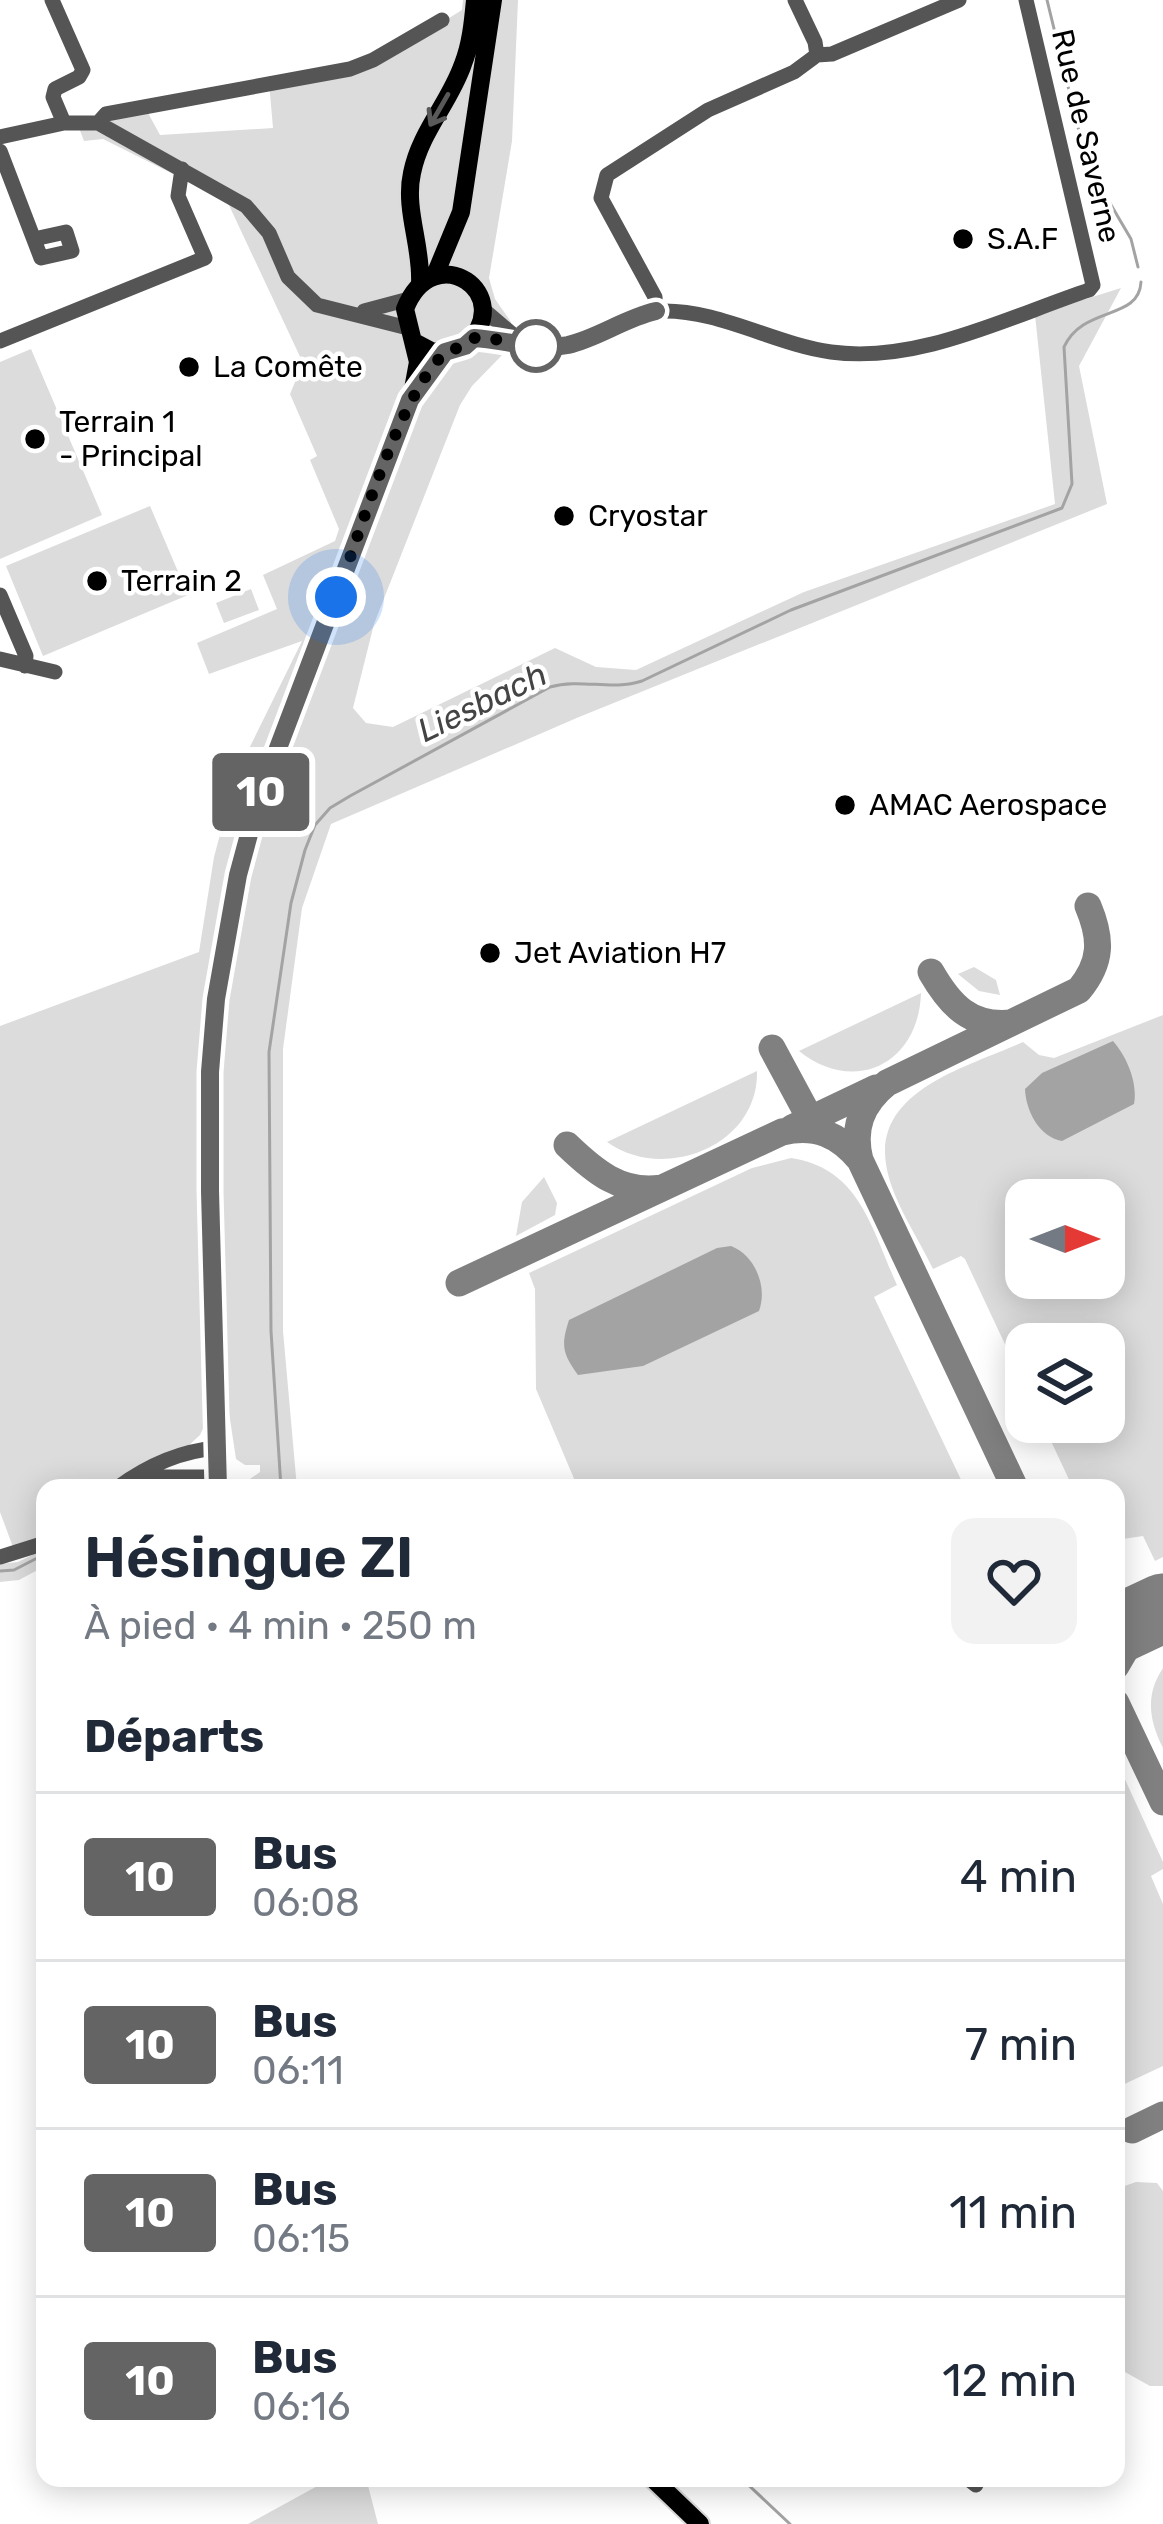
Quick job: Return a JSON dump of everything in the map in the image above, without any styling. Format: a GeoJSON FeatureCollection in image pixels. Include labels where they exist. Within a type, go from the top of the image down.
{"type":"FeatureCollection","features":[{"type":"Feature","properties":{"kind":"main road"},"geometry":{"type":"LineString","coordinates":[[422,286],[421,250],[409,187],[412,170],[464,63],[475,0]]}},
{"type":"Feature","properties":{"kind":"main road"},"geometry":{"type":"LineString","coordinates":[[465,280],[460,212],[493,0]]}},
{"type":"Feature","properties":{"kind":"main road"},"geometry":{"type":"LineString","coordinates":[[218,1479],[210,1072],[216,999],[238,875],[258,801],[410,400],[417,371],[405,309],[460,212]]}},
{"type":"Feature","properties":{"kind":"main road"},"geometry":{"type":"LineString","coordinates":[[412,336],[433,352],[465,346],[474,338],[485,311],[476,289],[455,274],[422,286]]}},
{"type":"Feature","properties":{"kind":"main road"},"geometry":{"type":"LineString","coordinates":[[410,400],[445,352]]}},
{"type":"Feature","properties":{"kind":"main road"},"geometry":{"type":"LineString","coordinates":[[661,2487],[700,2524]]}},
{"type":"Feature","properties":{"kind":"street"},"geometry":{"type":"LineString","coordinates":[[52,0],[83,70],[80,77],[55,88],[52,97],[64,123]]}},
{"type":"Feature","properties":{"kind":"street"},"geometry":{"type":"LineString","coordinates":[[794,0],[817,56]]}},
{"type":"Feature","properties":{"kind":"street"},"geometry":{"type":"LineString","coordinates":[[474,338],[520,341],[543,348],[571,344],[656,311],[655,297],[601,198],[607,175],[708,110],[794,72],[817,56],[832,54],[959,0]]}},
{"type":"Feature","properties":{"kind":"street","name":"Rue de Saverne"},"geometry":{"type":"LineString","coordinates":[[656,311],[687,312],[835,353],[908,352],[1089,290],[1093,285],[1026,0]]}},
{"type":"Feature","properties":{"kind":"street"},"geometry":{"type":"LineString","coordinates":[[98,123],[106,114],[350,69],[442,20]]}},
{"type":"Feature","properties":{"kind":"street"},"geometry":{"type":"LineString","coordinates":[[0,137],[64,123],[98,123],[246,206],[260,219],[288,277],[317,304],[355,313],[412,336]]}},
{"type":"Feature","properties":{"kind":"street"},"geometry":{"type":"LineString","coordinates":[[0,151],[34,238]]}},
{"type":"Feature","properties":{"kind":"street"},"geometry":{"type":"LineString","coordinates":[[0,340],[205,258],[178,196],[182,169]]}},
{"type":"Feature","properties":{"kind":"street"},"geometry":{"type":"LineString","coordinates":[[355,313],[422,286]]}},
{"type":"Feature","properties":{"kind":"street"},"geometry":{"type":"LineString","coordinates":[[485,311],[520,341]]}},
{"type":"Feature","properties":{"kind":"street"},"geometry":{"type":"LineString","coordinates":[[0,595],[26,666]]}},
{"type":"Feature","properties":{"kind":"street"},"geometry":{"type":"LineString","coordinates":[[0,659],[55,672]]}},
{"type":"Feature","properties":{"kind":"street"},"geometry":{"type":"LineString","coordinates":[[133,1479],[178,1454],[217,1448]]}},
{"type":"Feature","properties":{"kind":"street"},"geometry":{"type":"LineString","coordinates":[[137,1477],[169,1479]]}},
{"type":"Feature","properties":{"kind":"street"},"geometry":{"type":"LineString","coordinates":[[0,1557],[36,1546]]}},
{"type":"Feature","properties":{"kind":"shaded area"},"geometry":{"type":"Polygon","coordinates":[[[463,0],[518,0],[512,141],[489,278],[495,299],[511,322],[505,352],[460,405],[374,624],[353,708],[366,723],[393,727],[555,648],[596,667],[636,670],[804,592],[1055,504],[1035,315],[1121,288],[1079,366],[1107,504],[579,717],[331,824],[302,908],[283,1049],[283,1331],[296,1479],[250,1479],[260,1472],[260,1465],[245,1465],[236,1459],[225,1386],[207,1386],[206,1422],[188,1446],[123,1479],[36,1479],[36,1539],[13,1547],[0,1512],[0,1026],[199,952],[214,857],[236,775],[302,641],[209,674],[197,643],[277,609],[263,575],[335,541],[339,529],[310,460],[317,456],[290,394],[303,363],[227,201],[103,139],[84,141],[76,120],[147,111],[160,135],[273,128],[269,82],[367,69],[462,10],[463,0]]]}},
{"type":"Feature","properties":{"kind":"shaded area","name":"Terrain 1 - Principal"},"geometry":{"type":"Polygon","coordinates":[[[31,349],[102,515],[0,559],[0,362],[31,349]]]}},
{"type":"Feature","properties":{"kind":"shaded area","name":"Terrain 2"},"geometry":{"type":"Polygon","coordinates":[[[150,506],[188,595],[43,656],[6,566],[150,506]]]}},
{"type":"Feature","properties":{"kind":"shaded area"},"geometry":{"type":"Polygon","coordinates":[[[251,589],[259,610],[224,623],[216,603],[251,589]]]}},
{"type":"Feature","properties":{"kind":"shaded area"},"geometry":{"type":"Polygon","coordinates":[[[974,967],[996,980],[1000,995],[979,991],[958,974],[974,967]]]}},
{"type":"Feature","properties":{"kind":"shaded area"},"geometry":{"type":"Polygon","coordinates":[[[921,993],[909,1038],[880,1065],[841,1071],[799,1051],[921,993]]]}},
{"type":"Feature","properties":{"kind":"shaded area"},"geometry":{"type":"Polygon","coordinates":[[[1163,1015],[1163,1557],[1155,1561],[1143,1536],[1125,1539],[1125,1479],[1069,1479],[1052,1443],[1125,1443],[1125,1323],[1005,1323],[1005,1344],[965,1259],[961,1256],[933,1269],[889,1177],[886,1138],[910,1099],[954,1071],[1023,1042],[1039,1055],[1054,1058],[1163,1015]]]}},
{"type":"Feature","properties":{"kind":"shaded area"},"geometry":{"type":"Polygon","coordinates":[[[1113,1041],[1130,1071],[1134,1104],[1062,1141],[1054,1139],[1031,1114],[1025,1089],[1042,1073],[1113,1041]]]}},
{"type":"Feature","properties":{"kind":"shaded area"},"geometry":{"type":"Polygon","coordinates":[[[757,1071],[753,1097],[742,1120],[704,1150],[655,1159],[630,1154],[607,1142],[757,1071]]]}},
{"type":"Feature","properties":{"kind":"shaded area"},"geometry":{"type":"Polygon","coordinates":[[[791,1158],[814,1164],[833,1174],[861,1205],[897,1285],[874,1297],[961,1479],[574,1479],[536,1389],[535,1289],[529,1273],[752,1168],[791,1158]]]}},
{"type":"Feature","properties":{"kind":"shaded area"},"geometry":{"type":"Polygon","coordinates":[[[544,1177],[557,1203],[555,1215],[516,1236],[522,1202],[544,1177]]]}},
{"type":"Feature","properties":{"kind":"shaded area"},"geometry":{"type":"Polygon","coordinates":[[[731,1246],[747,1257],[757,1273],[762,1292],[759,1311],[643,1366],[578,1375],[564,1349],[569,1320],[717,1248],[731,1246]]]}},
{"type":"Feature","properties":{"kind":"shaded area"},"geometry":{"type":"Polygon","coordinates":[[[36,1553],[36,1571],[19,1580],[0,1582],[0,1564],[36,1553]]]}},
{"type":"Feature","properties":{"kind":"shaded area"},"geometry":{"type":"Polygon","coordinates":[[[1163,1668],[1163,1748],[1151,1708],[1153,1688],[1163,1668]]]}},
{"type":"Feature","properties":{"kind":"shaded area"},"geometry":{"type":"Polygon","coordinates":[[[1125,1780],[1163,1862],[1163,1869],[1151,1876],[1163,1904],[1163,2066],[1125,2084],[1125,1780]]]}},
{"type":"Feature","properties":{"kind":"shaded area"},"geometry":{"type":"Polygon","coordinates":[[[1157,2183],[1163,2191],[1163,2386],[1150,2386],[1125,2372],[1125,2186],[1157,2183]]]}},
{"type":"Feature","properties":{"kind":"shaded area"},"geometry":{"type":"Polygon","coordinates":[[[316,2487],[368,2487],[378,2524],[248,2524],[316,2487]]]}},
{"type":"Feature","properties":{"kind":"waterway","name":"Liesbach"},"geometry":{"type":"LineString","coordinates":[[1047,0],[1087,164],[1131,239],[1138,267]]}},
{"type":"Feature","properties":{"kind":"waterway","name":"Liesbach"},"geometry":{"type":"LineString","coordinates":[[280,1479],[271,1331],[269,1052],[291,903],[315,825],[350,796],[550,687],[642,681],[791,610],[1062,508],[1072,484],[1064,347],[1084,325],[1131,303],[1141,282]]}},
{"type":"Feature","properties":{"kind":"waterway"},"geometry":{"type":"LineString","coordinates":[[0,1571],[36,1559]]}},
{"type":"Feature","properties":{"kind":"waterway","name":"Liesbach"},"geometry":{"type":"LineString","coordinates":[[751,2487],[790,2524]]}},
{"type":"Feature","properties":{"kind":"taxiway"},"geometry":{"type":"LineString","coordinates":[[1011,1479],[860,1160],[858,1128],[865,1108],[887,1083],[1079,990],[1092,970],[1097,950],[1088,906]]}},
{"type":"Feature","properties":{"kind":"taxiway"},"geometry":{"type":"LineString","coordinates":[[931,972],[963,1011],[984,1021],[1011,1023]]}},
{"type":"Feature","properties":{"kind":"taxiway"},"geometry":{"type":"LineString","coordinates":[[772,1048],[806,1111],[822,1127]]}},
{"type":"Feature","properties":{"kind":"taxiway"},"geometry":{"type":"LineString","coordinates":[[792,1128],[876,1088]]}},
{"type":"Feature","properties":{"kind":"taxiway"},"geometry":{"type":"LineString","coordinates":[[459,1283],[782,1132],[806,1129],[826,1134],[860,1160]]}},
{"type":"Feature","properties":{"kind":"taxiway"},"geometry":{"type":"LineString","coordinates":[[567,1145],[598,1172],[621,1184],[661,1188]]}},
{"type":"Feature","properties":{"kind":"taxiway"},"geometry":{"type":"LineString","coordinates":[[1125,1609],[1163,1605]]}},
{"type":"Feature","properties":{"kind":"taxiway"},"geometry":{"type":"LineString","coordinates":[[1125,1651],[1163,1609]]}},
{"type":"Feature","properties":{"kind":"taxiway"},"geometry":{"type":"LineString","coordinates":[[1125,1722],[1163,1802]]}},
{"type":"Feature","properties":{"kind":"taxiway"},"geometry":{"type":"LineString","coordinates":[[1132,2130],[1163,2115]]}},
{"type":"Feature","properties":{"kind":"runway"},"geometry":{"type":"LineString","coordinates":[[1125,1626],[1163,1608]]}},
{"type":"Feature","properties":{"kind":"bus line","name":"10"},"geometry":{"type":"LineString","coordinates":[[218,1479],[210,1072],[216,999],[238,875],[258,801],[410,400],[445,352],[474,338],[520,341],[543,348],[571,344],[656,311]]}},
{"type":"Feature","properties":{"kind":"place","name":"S.A.F"},"geometry":{"type":"Point","coordinates":[963,239]}},
{"type":"Feature","properties":{"kind":"place","name":"La Comête"},"geometry":{"type":"Point","coordinates":[189,367]}},
{"type":"Feature","properties":{"kind":"place","name":"Terrain 1 - Principal"},"geometry":{"type":"Point","coordinates":[35,439]}},
{"type":"Feature","properties":{"kind":"place","name":"Cryostar"},"geometry":{"type":"Point","coordinates":[564,516]}},
{"type":"Feature","properties":{"kind":"place","name":"Terrain 2"},"geometry":{"type":"Point","coordinates":[97,581]}},
{"type":"Feature","properties":{"kind":"place","name":"AMAC Aerospace"},"geometry":{"type":"Point","coordinates":[845,805]}},
{"type":"Feature","properties":{"kind":"place","name":"Jet Aviation H7"},"geometry":{"type":"Point","coordinates":[490,953]}},
{"type":"Feature","properties":{"kind":"route"},"geometry":{"type":"LineString","coordinates":[[336,597],[410,400],[445,352],[474,338],[520,341],[543,348],[536,346]]}}]}
